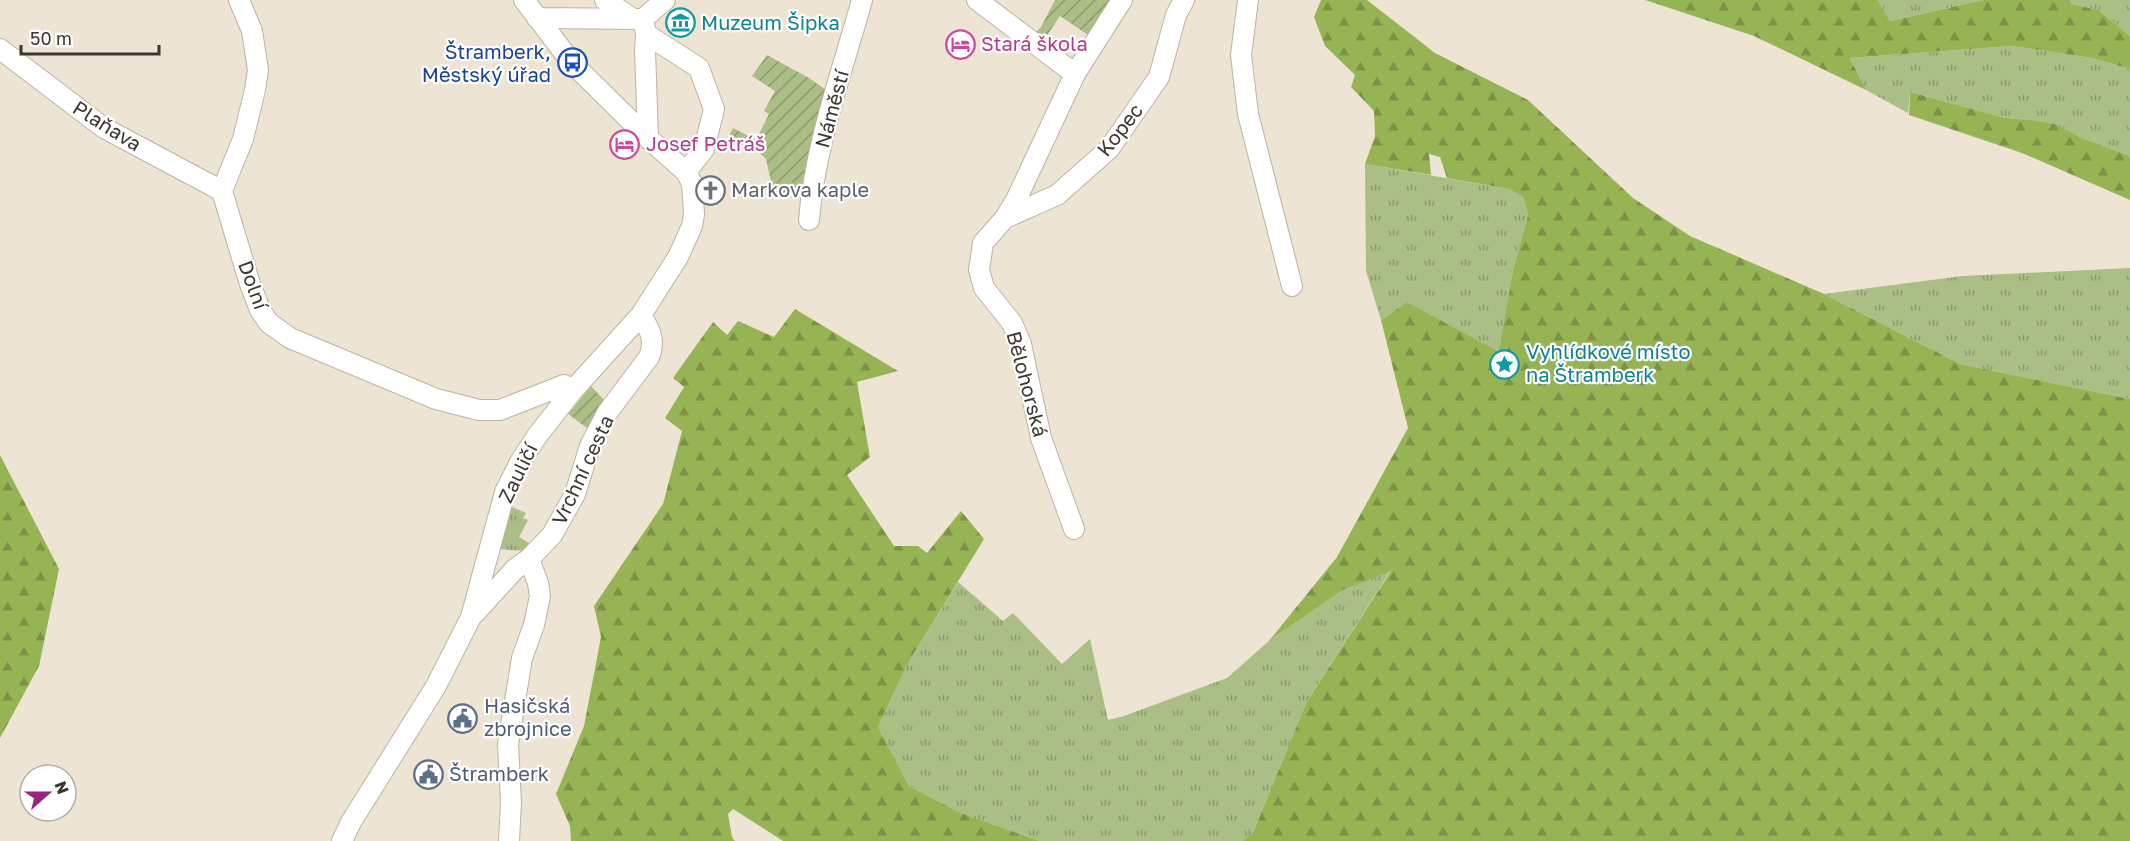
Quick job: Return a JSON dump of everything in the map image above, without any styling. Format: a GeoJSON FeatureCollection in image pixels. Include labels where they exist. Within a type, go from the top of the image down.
{"type":"FeatureCollection","features":[{"type":"Feature","properties":{"kind":"street"},"geometry":{"type":"LineString","coordinates":[[222,191],[243,139],[258,70],[252,31],[239,0]]}},
{"type":"Feature","properties":{"kind":"street"},"geometry":{"type":"LineString","coordinates":[[524,0],[572,63],[686,172],[704,149],[714,109],[699,68],[605,0]]}},
{"type":"Feature","properties":{"kind":"street"},"geometry":{"type":"LineString","coordinates":[[537,18],[641,24],[665,0]]}},
{"type":"Feature","properties":{"kind":"street","name":"Náměstí"},"geometry":{"type":"LineString","coordinates":[[809,220],[811,190],[862,0]]}},
{"type":"Feature","properties":{"kind":"street"},"geometry":{"type":"LineString","coordinates":[[976,0],[1075,74]]}},
{"type":"Feature","properties":{"kind":"street","name":"Kopec"},"geometry":{"type":"LineString","coordinates":[[983,243],[1005,218],[1016,200],[1075,74],[1122,0]]}},
{"type":"Feature","properties":{"kind":"street","name":"Kopec"},"geometry":{"type":"LineString","coordinates":[[1005,218],[1057,195],[1109,149],[1159,77],[1176,15],[1184,0]]}},
{"type":"Feature","properties":{"kind":"street"},"geometry":{"type":"LineString","coordinates":[[1248,0],[1241,55],[1248,114],[1292,286]]}},
{"type":"Feature","properties":{"kind":"street"},"geometry":{"type":"LineString","coordinates":[[641,24],[645,50],[648,138]]}},
{"type":"Feature","properties":{"kind":"street","name":"Plaňava"},"geometry":{"type":"LineString","coordinates":[[0,49],[104,128],[222,191]]}},
{"type":"Feature","properties":{"kind":"street","name":"Zauličí"},"geometry":{"type":"LineString","coordinates":[[342,841],[351,822],[436,686],[471,617],[505,492],[533,442],[573,390],[641,315],[678,257],[692,226],[694,214],[692,183],[686,172]]}},
{"type":"Feature","properties":{"kind":"street","name":"Dolní"},"geometry":{"type":"LineString","coordinates":[[222,191],[260,310],[268,323],[283,334],[436,399],[479,410],[500,410],[564,385],[573,390]]}},
{"type":"Feature","properties":{"kind":"street","name":"Bělohorská"},"geometry":{"type":"LineString","coordinates":[[983,243],[979,270],[984,288],[1012,323],[1021,344],[1041,438],[1074,529]]}},
{"type":"Feature","properties":{"kind":"street","name":"Vrchní cesta"},"geometry":{"type":"LineString","coordinates":[[471,617],[515,569],[529,559],[552,535],[575,494],[590,446],[607,413],[649,357],[653,347],[651,331],[641,315]]}},
{"type":"Feature","properties":{"kind":"street"},"geometry":{"type":"LineString","coordinates":[[509,841],[511,802],[508,744],[522,657],[534,626],[540,596],[529,559]]}},
{"type":"Feature","properties":{"kind":"green space"},"geometry":{"type":"Polygon","coordinates":[[[1055,0],[1115,0],[1091,37],[1060,16],[1044,40],[1035,33],[1041,27],[1055,0]]]}},
{"type":"Feature","properties":{"kind":"green space"},"geometry":{"type":"Polygon","coordinates":[[[1321,0],[1367,0],[1435,53],[1528,100],[1633,198],[1690,236],[1824,294],[1960,364],[2130,399],[2130,841],[1242,841],[1253,833],[1306,703],[1391,571],[1343,590],[1269,641],[1337,557],[1408,428],[1381,320],[1407,302],[1499,352],[1513,270],[1528,215],[1523,197],[1509,189],[1447,178],[1440,157],[1429,154],[1431,175],[1365,164],[1375,136],[1374,111],[1351,87],[1355,75],[1325,46],[1314,17],[1321,0]]]}},
{"type":"Feature","properties":{"kind":"green space"},"geometry":{"type":"Polygon","coordinates":[[[1645,0],[1878,0],[1890,21],[1983,0],[2070,0],[2072,4],[2098,10],[2130,36],[2130,69],[2092,58],[2012,46],[1850,58],[1866,90],[1754,36],[1645,0]]]}},
{"type":"Feature","properties":{"kind":"green space"},"geometry":{"type":"Polygon","coordinates":[[[1878,0],[1983,0],[1890,21],[1878,0]]]}},
{"type":"Feature","properties":{"kind":"green space"},"geometry":{"type":"Polygon","coordinates":[[[2070,0],[2130,0],[2130,36],[2098,10],[2072,4],[2070,0]]]}},
{"type":"Feature","properties":{"kind":"green space"},"geometry":{"type":"Polygon","coordinates":[[[2012,46],[2092,58],[2130,69],[2130,157],[2082,138],[2056,124],[2006,118],[1910,92],[1908,113],[1866,90],[1850,58],[2012,46]]]}},
{"type":"Feature","properties":{"kind":"green space"},"geometry":{"type":"Polygon","coordinates":[[[767,55],[829,92],[805,188],[774,195],[766,159],[751,144],[736,145],[730,134],[733,128],[756,140],[769,114],[764,111],[775,91],[752,76],[767,55]]]}},
{"type":"Feature","properties":{"kind":"green space"},"geometry":{"type":"Polygon","coordinates":[[[1910,92],[2006,118],[2056,124],[2082,138],[2126,155],[2130,157],[2130,200],[2022,153],[1909,115],[1910,92]]]}},
{"type":"Feature","properties":{"kind":"green space"},"geometry":{"type":"Polygon","coordinates":[[[1365,164],[1509,189],[1523,197],[1528,215],[1513,270],[1500,353],[1407,302],[1381,320],[1366,271],[1365,164]]]}},
{"type":"Feature","properties":{"kind":"green space"},"geometry":{"type":"Polygon","coordinates":[[[2130,268],[2130,399],[1960,364],[1824,294],[1962,276],[2130,268]]]}},
{"type":"Feature","properties":{"kind":"green space"},"geometry":{"type":"Polygon","coordinates":[[[795,309],[898,371],[857,382],[870,457],[847,475],[894,546],[918,546],[927,553],[961,511],[984,539],[908,663],[878,727],[909,786],[961,813],[1040,841],[783,841],[733,809],[728,814],[732,837],[735,841],[571,841],[570,826],[556,794],[584,726],[601,637],[594,606],[663,504],[682,431],[665,418],[684,387],[673,378],[713,322],[727,335],[738,321],[774,337],[795,309]]]}},
{"type":"Feature","properties":{"kind":"green space"},"geometry":{"type":"Polygon","coordinates":[[[591,386],[606,402],[587,428],[568,414],[591,386]]]}},
{"type":"Feature","properties":{"kind":"green space"},"geometry":{"type":"Polygon","coordinates":[[[0,455],[59,569],[39,666],[0,738],[0,455]]]}},
{"type":"Feature","properties":{"kind":"green space"},"geometry":{"type":"Polygon","coordinates":[[[512,507],[526,513],[523,518],[528,520],[519,537],[536,547],[525,551],[499,549],[512,507]]]}},
{"type":"Feature","properties":{"kind":"green space"},"geometry":{"type":"Polygon","coordinates":[[[1391,570],[1306,703],[1253,833],[1242,841],[1040,841],[961,813],[909,786],[878,727],[908,663],[958,582],[1003,621],[1013,613],[1062,664],[1090,639],[1108,720],[1227,678],[1269,641],[1343,590],[1391,570]]]}},
{"type":"Feature","properties":{"kind":"place","name":"Muzeum Šipka"},"geometry":{"type":"Point","coordinates":[680,23]}},
{"type":"Feature","properties":{"kind":"place","name":"Stará škola"},"geometry":{"type":"Point","coordinates":[960,44]}},
{"type":"Feature","properties":{"kind":"place","name":"Štramberk, Městský úřad"},"geometry":{"type":"Point","coordinates":[572,63]}},
{"type":"Feature","properties":{"kind":"place","name":"Josef Petráš"},"geometry":{"type":"Point","coordinates":[625,144]}},
{"type":"Feature","properties":{"kind":"place","name":"Markova kaple"},"geometry":{"type":"Point","coordinates":[710,190]}},
{"type":"Feature","properties":{"kind":"place","name":"Vyhlídkové místo na Štramberk"},"geometry":{"type":"Point","coordinates":[1505,364]}},
{"type":"Feature","properties":{"kind":"place","name":"Hasičská zbrojnice"},"geometry":{"type":"Point","coordinates":[463,718]}},
{"type":"Feature","properties":{"kind":"place","name":"Štramberk"},"geometry":{"type":"Point","coordinates":[428,774]}}]}
